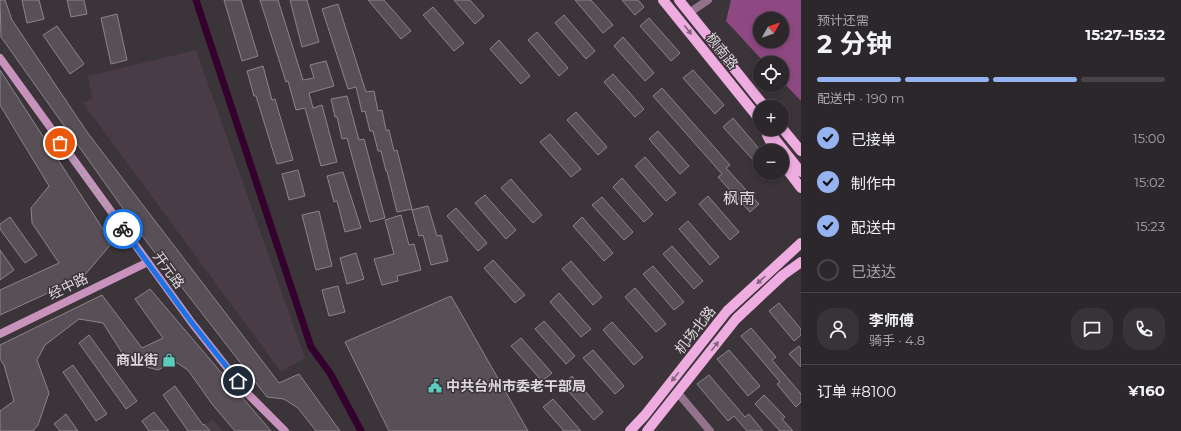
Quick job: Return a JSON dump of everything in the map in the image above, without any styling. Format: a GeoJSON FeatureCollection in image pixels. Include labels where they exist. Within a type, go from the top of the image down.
{"type":"FeatureCollection","features":[{"type":"Feature","properties":{"kind":"main road","name":"枫南路"},"geometry":{"type":"LineString","coordinates":[[663,0],[753,111]]}},
{"type":"Feature","properties":{"kind":"main road","name":"枫南路"},"geometry":{"type":"LineString","coordinates":[[679,0],[759,100]]}},
{"type":"Feature","properties":{"kind":"main road","name":"开元路"},"geometry":{"type":"LineString","coordinates":[[0,58],[148,262],[247,392],[285,431]]}},
{"type":"Feature","properties":{"kind":"main road"},"geometry":{"type":"LineString","coordinates":[[772,136],[801,172]]}},
{"type":"Feature","properties":{"kind":"main road"},"geometry":{"type":"LineString","coordinates":[[789,136],[801,151]]}},
{"type":"Feature","properties":{"kind":"main road"},"geometry":{"type":"LineString","coordinates":[[789,172],[801,188]]}},
{"type":"Feature","properties":{"kind":"main road","name":"机场北路"},"geometry":{"type":"LineString","coordinates":[[630,431],[646,415],[727,311],[801,245]]}},
{"type":"Feature","properties":{"kind":"main road","name":"经中路"},"geometry":{"type":"LineString","coordinates":[[0,334],[148,262]]}},
{"type":"Feature","properties":{"kind":"main road","name":"机场北路"},"geometry":{"type":"LineString","coordinates":[[647,431],[736,319],[783,275],[801,262]]}},
{"type":"Feature","properties":{"kind":"street"},"geometry":{"type":"LineString","coordinates":[[689,13],[708,0]]}},
{"type":"Feature","properties":{"kind":"street"},"geometry":{"type":"LineString","coordinates":[[678,393],[710,431]]}},
{"type":"Feature","properties":{"kind":"shaded area"},"geometry":{"type":"Polygon","coordinates":[[[731,0],[801,0],[801,101],[789,88],[789,56],[758,56],[726,21],[731,0]]]}},
{"type":"Feature","properties":{"kind":"shaded area"},"geometry":{"type":"Polygon","coordinates":[[[196,50],[305,358],[281,372],[83,103],[92,98],[88,76],[196,50]]]}},
{"type":"Feature","properties":{"kind":"shaded area"},"geometry":{"type":"Polygon","coordinates":[[[213,419],[222,431],[197,431],[213,419]]]}},
{"type":"Feature","properties":{"kind":"building"},"geometry":{"type":"Polygon","coordinates":[[[0,0],[5,0],[12,20],[87,132],[279,383],[299,374],[340,431],[316,431],[298,408],[284,399],[267,397],[149,245],[1,37],[0,0]]]}},
{"type":"Feature","properties":{"kind":"building"},"geometry":{"type":"Polygon","coordinates":[[[22,0],[39,0],[44,19],[27,23],[22,0]]]}},
{"type":"Feature","properties":{"kind":"building"},"geometry":{"type":"Polygon","coordinates":[[[67,0],[84,0],[87,14],[71,17],[67,0]]]}},
{"type":"Feature","properties":{"kind":"building"},"geometry":{"type":"Polygon","coordinates":[[[224,0],[241,0],[258,56],[242,61],[224,0]]]}},
{"type":"Feature","properties":{"kind":"building"},"geometry":{"type":"Polygon","coordinates":[[[260,0],[278,0],[303,80],[314,78],[310,65],[326,61],[334,86],[309,93],[313,108],[322,105],[337,162],[321,166],[305,108],[296,110],[288,81],[286,82],[260,0]]]}},
{"type":"Feature","properties":{"kind":"building"},"geometry":{"type":"Polygon","coordinates":[[[290,0],[307,0],[319,42],[302,47],[290,0]]]}},
{"type":"Feature","properties":{"kind":"building"},"geometry":{"type":"Polygon","coordinates":[[[368,0],[384,0],[411,31],[401,39],[368,0]]]}},
{"type":"Feature","properties":{"kind":"building"},"geometry":{"type":"Polygon","coordinates":[[[454,0],[470,0],[484,16],[475,24],[454,0]]]}},
{"type":"Feature","properties":{"kind":"building"},"geometry":{"type":"Polygon","coordinates":[[[575,0],[591,0],[613,25],[603,33],[575,0]]]}},
{"type":"Feature","properties":{"kind":"building"},"geometry":{"type":"Polygon","coordinates":[[[622,0],[638,0],[644,7],[635,15],[622,0]]]}},
{"type":"Feature","properties":{"kind":"building"},"geometry":{"type":"Polygon","coordinates":[[[338,4],[366,92],[374,91],[378,111],[382,110],[386,130],[389,130],[394,151],[397,150],[412,209],[397,212],[381,151],[378,151],[373,131],[370,131],[365,111],[362,112],[356,87],[348,89],[322,9],[338,4]]]}},
{"type":"Feature","properties":{"kind":"building"},"geometry":{"type":"Polygon","coordinates":[[[433,7],[464,43],[454,51],[423,15],[433,7]]]}},
{"type":"Feature","properties":{"kind":"building"},"geometry":{"type":"Polygon","coordinates":[[[117,14],[127,60],[111,64],[101,18],[117,14]]]}},
{"type":"Feature","properties":{"kind":"building"},"geometry":{"type":"Polygon","coordinates":[[[564,15],[595,51],[586,59],[555,23],[564,15]]]}},
{"type":"Feature","properties":{"kind":"building"},"geometry":{"type":"Polygon","coordinates":[[[649,18],[680,53],[671,61],[640,26],[649,18]]]}},
{"type":"Feature","properties":{"kind":"building"},"geometry":{"type":"Polygon","coordinates":[[[57,26],[84,64],[70,74],[43,35],[57,26]]]}},
{"type":"Feature","properties":{"kind":"building"},"geometry":{"type":"Polygon","coordinates":[[[537,32],[568,68],[559,76],[528,40],[537,32]]]}},
{"type":"Feature","properties":{"kind":"building"},"geometry":{"type":"Polygon","coordinates":[[[623,37],[654,73],[645,81],[614,46],[623,37]]]}},
{"type":"Feature","properties":{"kind":"building"},"geometry":{"type":"Polygon","coordinates":[[[499,40],[530,76],[521,84],[490,49],[499,40]]]}},
{"type":"Feature","properties":{"kind":"building"},"geometry":{"type":"Polygon","coordinates":[[[263,66],[272,100],[275,99],[293,160],[277,164],[247,71],[263,66]]]}},
{"type":"Feature","properties":{"kind":"building"},"geometry":{"type":"Polygon","coordinates":[[[0,70],[112,243],[83,277],[0,315],[0,290],[59,263],[32,223],[31,208],[49,186],[0,105],[0,70]]]}},
{"type":"Feature","properties":{"kind":"building"},"geometry":{"type":"Polygon","coordinates":[[[693,70],[724,105],[715,114],[683,78],[693,70]]]}},
{"type":"Feature","properties":{"kind":"building"},"geometry":{"type":"Polygon","coordinates":[[[613,74],[644,109],[635,117],[604,82],[613,74]]]}},
{"type":"Feature","properties":{"kind":"building"},"geometry":{"type":"Polygon","coordinates":[[[662,88],[730,165],[726,168],[759,204],[750,212],[718,177],[722,174],[653,96],[662,88]]]}},
{"type":"Feature","properties":{"kind":"building"},"geometry":{"type":"Polygon","coordinates":[[[347,96],[359,140],[364,139],[385,218],[370,222],[347,138],[342,139],[331,99],[347,96]]]}},
{"type":"Feature","properties":{"kind":"building"},"geometry":{"type":"Polygon","coordinates":[[[576,112],[607,147],[598,155],[567,120],[576,112]]]}},
{"type":"Feature","properties":{"kind":"building"},"geometry":{"type":"Polygon","coordinates":[[[733,118],[755,144],[753,144],[753,160],[723,127],[733,118]]]}},
{"type":"Feature","properties":{"kind":"building"},"geometry":{"type":"Polygon","coordinates":[[[658,131],[689,166],[680,174],[649,139],[658,131]]]}},
{"type":"Feature","properties":{"kind":"building"},"geometry":{"type":"Polygon","coordinates":[[[550,134],[581,169],[571,177],[540,142],[550,134]]]}},
{"type":"Feature","properties":{"kind":"building"},"geometry":{"type":"Polygon","coordinates":[[[645,157],[676,193],[666,201],[635,166],[645,157]]]}},
{"type":"Feature","properties":{"kind":"building"},"geometry":{"type":"Polygon","coordinates":[[[298,170],[305,196],[289,200],[282,174],[298,170]]]}},
{"type":"Feature","properties":{"kind":"building"},"geometry":{"type":"Polygon","coordinates":[[[343,172],[361,228],[345,232],[337,201],[334,202],[327,176],[343,172]]]}},
{"type":"Feature","properties":{"kind":"building"},"geometry":{"type":"Polygon","coordinates":[[[622,178],[653,214],[644,222],[613,187],[622,178]]]}},
{"type":"Feature","properties":{"kind":"building"},"geometry":{"type":"Polygon","coordinates":[[[511,179],[542,215],[533,223],[501,188],[511,179]]]}},
{"type":"Feature","properties":{"kind":"building"},"geometry":{"type":"Polygon","coordinates":[[[485,195],[516,230],[506,239],[475,203],[485,195]]]}},
{"type":"Feature","properties":{"kind":"building"},"geometry":{"type":"Polygon","coordinates":[[[708,196],[739,232],[730,240],[699,204],[708,196]]]}},
{"type":"Feature","properties":{"kind":"building"},"geometry":{"type":"Polygon","coordinates":[[[602,197],[633,232],[624,240],[592,205],[602,197]]]}},
{"type":"Feature","properties":{"kind":"building"},"geometry":{"type":"Polygon","coordinates":[[[428,206],[437,236],[441,235],[448,261],[431,265],[423,235],[419,236],[412,210],[428,206]]]}},
{"type":"Feature","properties":{"kind":"building"},"geometry":{"type":"Polygon","coordinates":[[[456,208],[487,243],[478,251],[447,216],[456,208]]]}},
{"type":"Feature","properties":{"kind":"building"},"geometry":{"type":"Polygon","coordinates":[[[319,211],[332,266],[316,270],[302,215],[319,211]]]}},
{"type":"Feature","properties":{"kind":"building"},"geometry":{"type":"Polygon","coordinates":[[[401,215],[409,245],[414,244],[421,270],[397,276],[398,281],[382,285],[374,259],[394,254],[385,220],[401,215]]]}},
{"type":"Feature","properties":{"kind":"building"},"geometry":{"type":"Polygon","coordinates":[[[10,217],[37,255],[25,263],[0,229],[0,224],[10,217]]]}},
{"type":"Feature","properties":{"kind":"building"},"geometry":{"type":"Polygon","coordinates":[[[582,217],[613,253],[604,261],[573,226],[582,217]]]}},
{"type":"Feature","properties":{"kind":"building"},"geometry":{"type":"Polygon","coordinates":[[[688,221],[719,257],[710,265],[679,229],[688,221]]]}},
{"type":"Feature","properties":{"kind":"building"},"geometry":{"type":"Polygon","coordinates":[[[672,246],[703,281],[694,289],[663,254],[672,246]]]}},
{"type":"Feature","properties":{"kind":"building"},"geometry":{"type":"Polygon","coordinates":[[[0,250],[14,270],[0,280],[0,250]]]}},
{"type":"Feature","properties":{"kind":"building"},"geometry":{"type":"Polygon","coordinates":[[[356,253],[364,279],[347,284],[340,258],[356,253]]]}},
{"type":"Feature","properties":{"kind":"building"},"geometry":{"type":"Polygon","coordinates":[[[493,260],[525,295],[515,303],[484,268],[493,260]]]}},
{"type":"Feature","properties":{"kind":"building"},"geometry":{"type":"Polygon","coordinates":[[[571,261],[602,297],[593,305],[562,269],[571,261]]]}},
{"type":"Feature","properties":{"kind":"building"},"geometry":{"type":"Polygon","coordinates":[[[653,266],[684,302],[674,310],[643,274],[653,266]]]}},
{"type":"Feature","properties":{"kind":"building"},"geometry":{"type":"Polygon","coordinates":[[[338,286],[345,312],[329,316],[322,290],[338,286]]]}},
{"type":"Feature","properties":{"kind":"building"},"geometry":{"type":"Polygon","coordinates":[[[635,288],[666,324],[656,332],[625,297],[635,288]]]}},
{"type":"Feature","properties":{"kind":"building","name":"商业街"},"geometry":{"type":"Polygon","coordinates":[[[150,289],[271,431],[235,431],[212,404],[188,370],[174,361],[158,370],[128,362],[103,323],[79,319],[45,345],[37,360],[49,393],[38,425],[33,431],[0,431],[0,411],[14,401],[4,365],[0,359],[0,345],[102,295],[142,348],[163,338],[135,299],[150,289]]]}},
{"type":"Feature","properties":{"kind":"building"},"geometry":{"type":"Polygon","coordinates":[[[559,293],[591,329],[581,337],[550,302],[559,293]]]}},
{"type":"Feature","properties":{"kind":"building","name":"中共台州市委老干部局"},"geometry":{"type":"Polygon","coordinates":[[[451,296],[528,431],[389,431],[345,342],[451,296]]]}},
{"type":"Feature","properties":{"kind":"building"},"geometry":{"type":"Polygon","coordinates":[[[779,303],[801,329],[801,335],[794,341],[769,311],[779,303]]]}},
{"type":"Feature","properties":{"kind":"building"},"geometry":{"type":"Polygon","coordinates":[[[544,321],[575,356],[566,364],[535,329],[544,321]]]}},
{"type":"Feature","properties":{"kind":"building"},"geometry":{"type":"Polygon","coordinates":[[[612,322],[643,357],[634,365],[603,330],[612,322]]]}},
{"type":"Feature","properties":{"kind":"building"},"geometry":{"type":"Polygon","coordinates":[[[751,328],[776,357],[772,360],[801,394],[801,402],[796,407],[777,384],[780,382],[741,336],[751,328]]]}},
{"type":"Feature","properties":{"kind":"building"},"geometry":{"type":"Polygon","coordinates":[[[89,335],[137,401],[126,409],[79,343],[89,335]]]}},
{"type":"Feature","properties":{"kind":"building"},"geometry":{"type":"Polygon","coordinates":[[[521,338],[552,373],[542,381],[511,346],[521,338]]]}},
{"type":"Feature","properties":{"kind":"building"},"geometry":{"type":"Polygon","coordinates":[[[799,346],[801,349],[801,367],[789,354],[799,346]]]}},
{"type":"Feature","properties":{"kind":"building"},"geometry":{"type":"Polygon","coordinates":[[[593,350],[624,386],[615,394],[583,358],[593,350]]]}},
{"type":"Feature","properties":{"kind":"building"},"geometry":{"type":"Polygon","coordinates":[[[729,350],[760,386],[748,396],[717,359],[729,350]]]}},
{"type":"Feature","properties":{"kind":"building"},"geometry":{"type":"Polygon","coordinates":[[[73,365],[107,414],[96,421],[63,372],[73,365]]]}},
{"type":"Feature","properties":{"kind":"building"},"geometry":{"type":"Polygon","coordinates":[[[709,375],[745,417],[749,414],[763,431],[747,431],[734,416],[728,421],[697,384],[709,375]]]}},
{"type":"Feature","properties":{"kind":"building"},"geometry":{"type":"Polygon","coordinates":[[[572,376],[603,412],[594,420],[563,385],[572,376]]]}},
{"type":"Feature","properties":{"kind":"building"},"geometry":{"type":"Polygon","coordinates":[[[175,386],[203,425],[204,424],[210,431],[188,431],[163,395],[175,386]]]}},
{"type":"Feature","properties":{"kind":"building"},"geometry":{"type":"Polygon","coordinates":[[[764,395],[785,417],[782,419],[793,431],[780,431],[755,404],[764,395]]]}},
{"type":"Feature","properties":{"kind":"building"},"geometry":{"type":"Polygon","coordinates":[[[553,399],[581,431],[564,431],[543,407],[553,399]]]}},
{"type":"Feature","properties":{"kind":"building"},"geometry":{"type":"Polygon","coordinates":[[[154,412],[169,431],[149,431],[142,421],[154,412]]]}},
{"type":"Feature","properties":{"kind":"building"},"geometry":{"type":"Polygon","coordinates":[[[66,414],[78,431],[60,431],[54,424],[66,414]]]}},
{"type":"Feature","properties":{"kind":"waterway"},"geometry":{"type":"LineString","coordinates":[[196,0],[311,347],[330,373],[361,431]]}},
{"type":"Feature","properties":{"kind":"way so far"},"geometry":{"type":"LineString","coordinates":[[60,143],[123,229]]}},
{"type":"Feature","properties":{"kind":"place","name":"商业街"},"geometry":{"type":"Point","coordinates":[169,360]}},
{"type":"Feature","properties":{"kind":"place","name":"中共台州市委老干部局"},"geometry":{"type":"Point","coordinates":[435,386]}},
{"type":"Feature","properties":{"kind":"district","name":"枫南"},"geometry":{"type":"Point","coordinates":[739,198]}},
{"type":"Feature","properties":{"kind":"route"},"geometry":{"type":"LineString","coordinates":[[123,229],[192,323],[238,381]]}}]}
